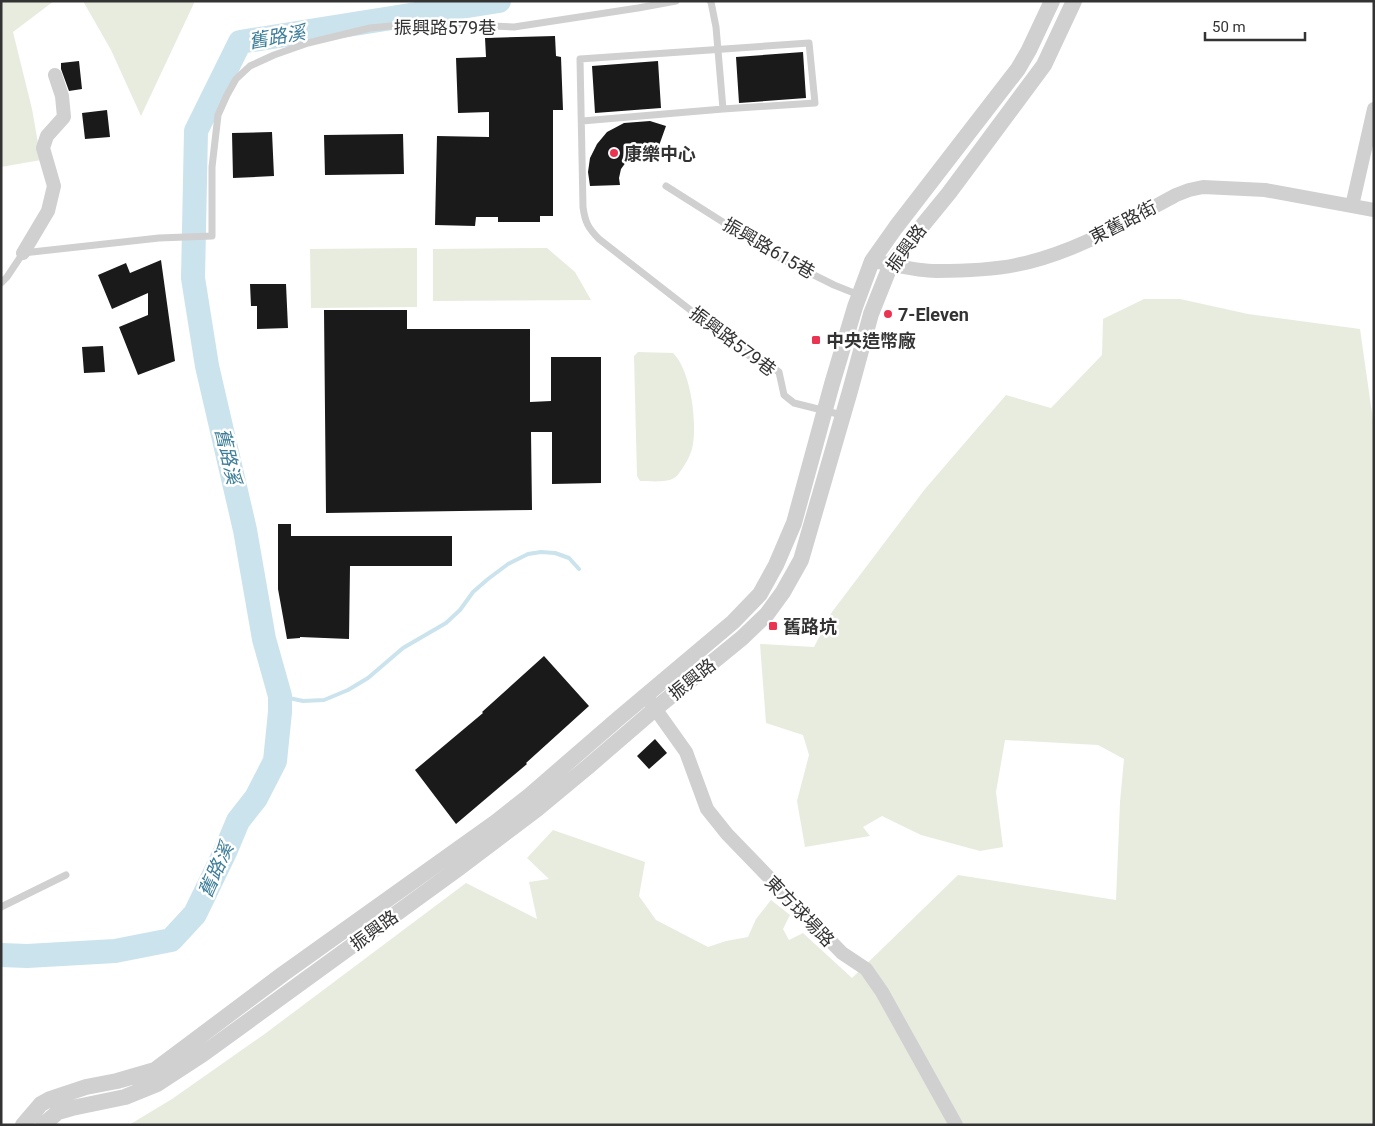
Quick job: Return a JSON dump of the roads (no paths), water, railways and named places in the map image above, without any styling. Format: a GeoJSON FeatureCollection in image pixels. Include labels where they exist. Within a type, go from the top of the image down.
{"type":"FeatureCollection","features":[{"type":"Feature","properties":{"kind":"street","name":"振興路"},"geometry":{"type":"LineString","coordinates":[[43,1125],[58,1112],[125,1097],[157,1084],[203,1054],[451,874],[536,810],[590,765],[650,702],[760,594],[776,565],[794,523],[824,410],[859,295],[872,261],[1018,69],[1052,1]]}},
{"type":"Feature","properties":{"kind":"street","name":"振興路"},"geometry":{"type":"LineString","coordinates":[[23,1125],[41,1104],[50,1099],[86,1087],[117,1081],[155,1070],[283,974],[496,822],[530,796],[619,718],[650,702],[742,638],[767,614],[783,592],[801,560],[871,314],[891,264],[949,193],[1044,65],[1074,1]]}},
{"type":"Feature","properties":{"kind":"street"},"geometry":{"type":"LineString","coordinates":[[23,253],[48,211],[54,186],[43,148],[47,136],[64,117],[62,96],[55,75]]}},
{"type":"Feature","properties":{"kind":"street"},"geometry":{"type":"LineString","coordinates":[[1352,206],[1374,110]]}},
{"type":"Feature","properties":{"kind":"street","name":"東舊路街"},"geometry":{"type":"LineString","coordinates":[[872,261],[911,269],[936,271],[989,269],[1016,265],[1047,257],[1077,245],[1176,195],[1203,187],[1265,190],[1374,210]]}},
{"type":"Feature","properties":{"kind":"street","name":"東方球場路"},"geometry":{"type":"LineString","coordinates":[[650,702],[686,752],[707,809],[727,834],[842,953],[866,969],[882,992],[956,1125]]}},
{"type":"Feature","properties":{"kind":"lane","name":"振興路579巷"},"geometry":{"type":"LineString","coordinates":[[23,253],[159,238],[212,236],[212,167],[218,115],[236,79],[250,66],[274,55],[308,43],[370,28],[422,23],[514,28],[676,1]]}},
{"type":"Feature","properties":{"kind":"lane"},"geometry":{"type":"LineString","coordinates":[[710,1],[716,27],[723,109]]}},
{"type":"Feature","properties":{"kind":"lane","name":"振興路579巷"},"geometry":{"type":"LineString","coordinates":[[582,121],[723,109],[815,104],[810,43],[580,59],[583,207],[585,220],[591,231],[599,239],[752,358],[764,362],[779,372],[784,395],[794,403],[842,416]]}},
{"type":"Feature","properties":{"kind":"lane","name":"振興路615巷"},"geometry":{"type":"LineString","coordinates":[[666,186],[778,257],[834,285],[876,300]]}},
{"type":"Feature","properties":{"kind":"lane"},"geometry":{"type":"LineString","coordinates":[[1,283],[23,253]]}},
{"type":"Feature","properties":{"kind":"lane"},"geometry":{"type":"LineString","coordinates":[[1,907],[66,876]]}},
{"type":"Feature","properties":{"kind":"waterway","name":"舊路溪"},"geometry":{"type":"LineString","coordinates":[[1,955],[27,956],[115,951],[171,940],[195,914],[238,821],[256,798],[275,761],[280,696],[264,639],[245,530],[207,366],[193,278],[196,131],[240,42],[499,1]]}},
{"type":"Feature","properties":{"kind":"waterway"},"geometry":{"type":"LineString","coordinates":[[280,696],[303,701],[324,700],[348,690],[368,678],[403,648],[446,623],[460,610],[473,592],[488,579],[508,564],[528,554],[541,552],[555,553],[569,558],[579,569]]}},
{"type":"Feature","properties":{"kind":"place","name":"康樂中心"},"geometry":{"type":"Point","coordinates":[614,153]}},
{"type":"Feature","properties":{"kind":"place","name":"7-Eleven"},"geometry":{"type":"Point","coordinates":[888,314]}},
{"type":"Feature","properties":{"kind":"place","name":"中央造幣廠"},"geometry":{"type":"Point","coordinates":[816,340]}},
{"type":"Feature","properties":{"kind":"place","name":"舊路坑"},"geometry":{"type":"Point","coordinates":[773,626]}}]}
